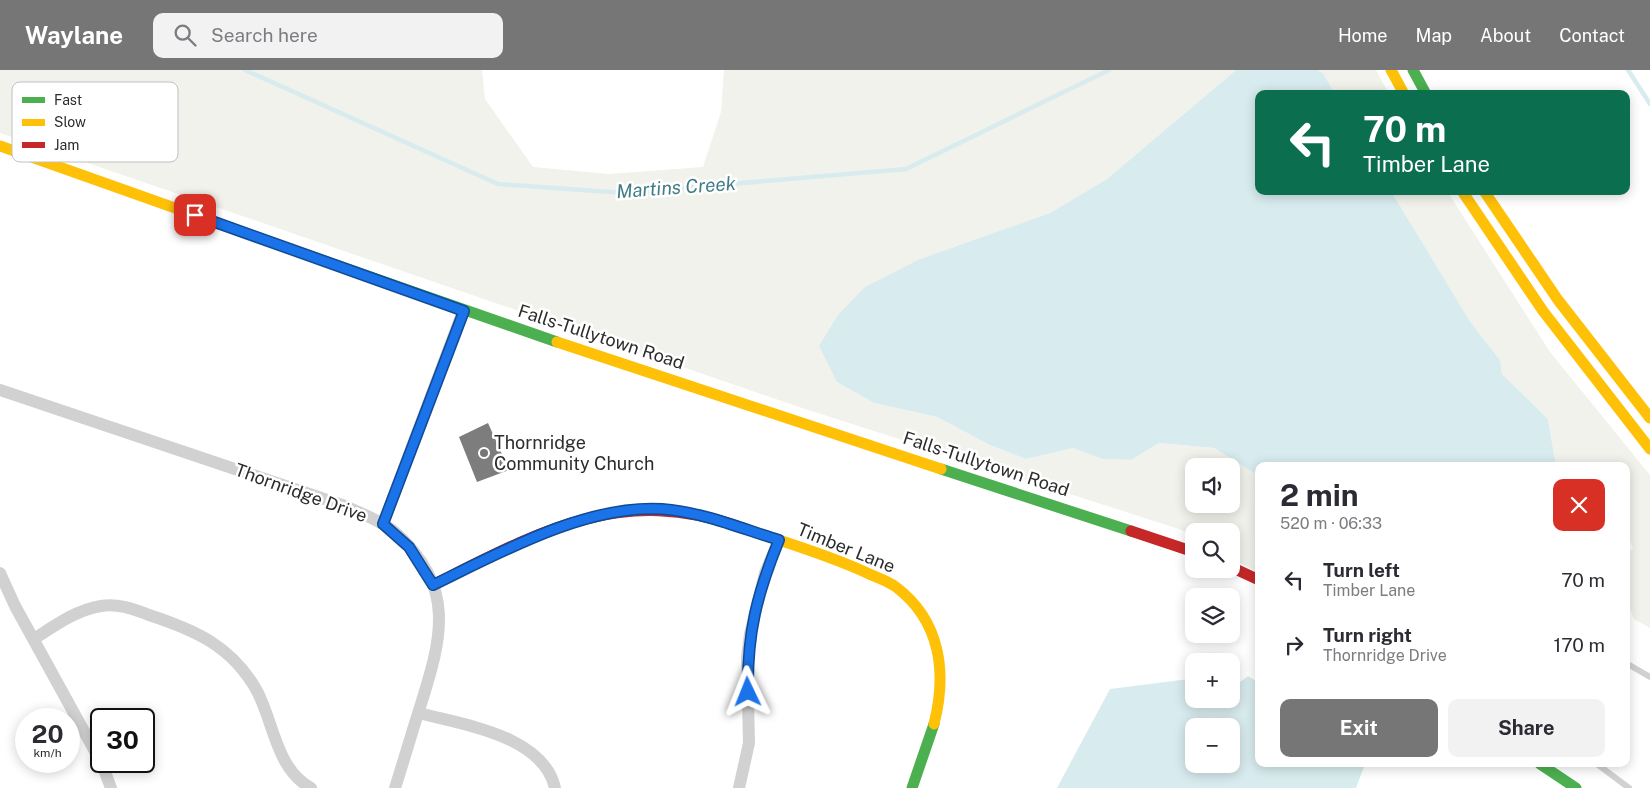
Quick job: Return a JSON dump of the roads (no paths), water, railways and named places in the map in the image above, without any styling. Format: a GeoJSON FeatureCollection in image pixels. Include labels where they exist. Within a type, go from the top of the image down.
{"type":"FeatureCollection","features":[{"type":"Feature","properties":{"kind":"main road"},"geometry":{"type":"LineString","coordinates":[[1392,70],[1402,90]]}},
{"type":"Feature","properties":{"kind":"main road"},"geometry":{"type":"LineString","coordinates":[[1413,70],[1424,90]]}},
{"type":"Feature","properties":{"kind":"main road","name":"Falls-Tullytown Road"},"geometry":{"type":"LineString","coordinates":[[0,146],[12,150]]}},
{"type":"Feature","properties":{"kind":"main road","name":"Falls-Tullytown Road"},"geometry":{"type":"LineString","coordinates":[[45,162],[464,311],[1185,549]]}},
{"type":"Feature","properties":{"kind":"main road"},"geometry":{"type":"LineString","coordinates":[[1465,195],[1543,311],[1650,449]]}},
{"type":"Feature","properties":{"kind":"main road"},"geometry":{"type":"LineString","coordinates":[[1487,195],[1558,300],[1650,418]]}},
{"type":"Feature","properties":{"kind":"main road","name":"Timber Lane"},"geometry":{"type":"LineString","coordinates":[[433,585],[505,550],[568,525],[618,511],[661,509],[687,512],[779,540],[860,570],[894,586],[906,596],[925,621],[940,659],[941,686],[931,733],[912,788]]}},
{"type":"Feature","properties":{"kind":"main road"},"geometry":{"type":"LineString","coordinates":[[1240,571],[1255,578]]}},
{"type":"Feature","properties":{"kind":"main road"},"geometry":{"type":"LineString","coordinates":[[1544,767],[1576,788]]}},
{"type":"Feature","properties":{"kind":"street"},"geometry":{"type":"LineString","coordinates":[[383,524],[464,311]]}},
{"type":"Feature","properties":{"kind":"street","name":"Thornridge Drive"},"geometry":{"type":"LineString","coordinates":[[1,394],[345,506],[383,524],[409,547],[433,585],[439,604],[439,640],[395,788]]}},
{"type":"Feature","properties":{"kind":"street"},"geometry":{"type":"LineString","coordinates":[[739,788],[749,742],[747,657],[750,634],[766,573],[779,540]]}},
{"type":"Feature","properties":{"kind":"street"},"geometry":{"type":"LineString","coordinates":[[0,573],[102,764],[112,788]]}},
{"type":"Feature","properties":{"kind":"street"},"geometry":{"type":"LineString","coordinates":[[34,639],[83,611],[106,605],[129,608],[195,631],[217,645],[248,676],[258,693],[287,765],[298,779],[311,788]]}},
{"type":"Feature","properties":{"kind":"street"},"geometry":{"type":"LineString","coordinates":[[419,712],[496,734],[515,742],[540,760],[549,772],[555,788]]}},
{"type":"Feature","properties":{"kind":"lane"},"geometry":{"type":"LineString","coordinates":[[1630,665],[1650,677]]}},
{"type":"Feature","properties":{"kind":"lane"},"geometry":{"type":"LineString","coordinates":[[1601,767],[1629,788]]}},
{"type":"Feature","properties":{"kind":"waterway","name":"Martins Creek"},"geometry":{"type":"LineString","coordinates":[[245,70],[498,184],[625,193],[906,169],[1109,70]]}},
{"type":"Feature","properties":{"kind":"waterway","name":"Martins Creek"},"geometry":{"type":"LineString","coordinates":[[1628,70],[1650,104]]}},
{"type":"Feature","properties":{"kind":"place","name":"Thornridge Community Church"},"geometry":{"type":"Point","coordinates":[484,453]}}]}
